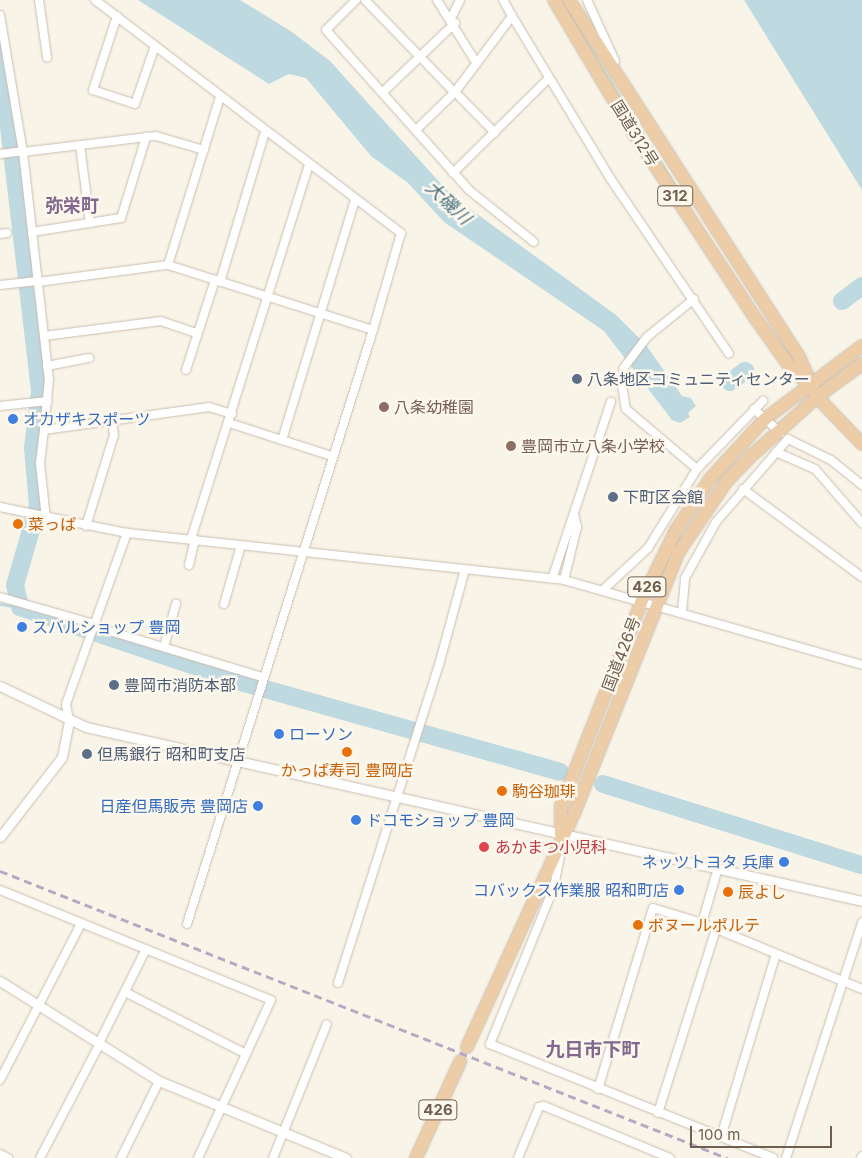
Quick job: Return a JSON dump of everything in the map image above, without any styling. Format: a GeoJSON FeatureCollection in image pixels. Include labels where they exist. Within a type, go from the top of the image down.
{"type":"FeatureCollection","features":[{"type":"Feature","properties":{"kind":"highway","name":"国道312号"},"geometry":{"type":"LineString","coordinates":[[554,0],[631,129],[750,311],[789,366],[808,384],[817,397],[862,444]]}},
{"type":"Feature","properties":{"kind":"highway","name":"国道312号"},"geometry":{"type":"LineString","coordinates":[[569,0],[799,357],[808,384]]}},
{"type":"Feature","properties":{"kind":"highway","name":"国道426号"},"geometry":{"type":"LineString","coordinates":[[561,834],[561,806],[642,600],[695,500],[765,419],[808,384],[862,346]]}},
{"type":"Feature","properties":{"kind":"highway","name":"国道426号"},"geometry":{"type":"LineString","coordinates":[[467,1046],[561,834],[575,811],[655,604],[678,553],[701,516],[726,482],[778,430],[817,397],[862,364]]}},
{"type":"Feature","properties":{"kind":"highway","name":"426"},"geometry":{"type":"LineString","coordinates":[[416,1158],[460,1062]]}},
{"type":"Feature","properties":{"kind":"street"},"geometry":{"type":"LineString","coordinates":[[39,0],[46,57]]}},
{"type":"Feature","properties":{"kind":"street"},"geometry":{"type":"LineString","coordinates":[[95,0],[309,166],[401,233],[373,330],[262,677],[187,924]]}},
{"type":"Feature","properties":{"kind":"street"},"geometry":{"type":"LineString","coordinates":[[356,0],[326,30],[453,173],[534,242]]}},
{"type":"Feature","properties":{"kind":"street"},"geometry":{"type":"LineString","coordinates":[[365,0],[495,133]]}},
{"type":"Feature","properties":{"kind":"street"},"geometry":{"type":"LineString","coordinates":[[437,0],[453,20],[477,64]]}},
{"type":"Feature","properties":{"kind":"street"},"geometry":{"type":"LineString","coordinates":[[383,92],[420,57],[453,20],[460,0]]}},
{"type":"Feature","properties":{"kind":"street"},"geometry":{"type":"LineString","coordinates":[[503,0],[548,79],[729,354]]}},
{"type":"Feature","properties":{"kind":"street"},"geometry":{"type":"LineString","coordinates":[[587,0],[615,61]]}},
{"type":"Feature","properties":{"kind":"street"},"geometry":{"type":"LineString","coordinates":[[0,15],[32,232],[36,281],[48,366],[40,462],[46,519]]}},
{"type":"Feature","properties":{"kind":"street"},"geometry":{"type":"LineString","coordinates":[[117,16],[93,90],[135,104],[155,46]]}},
{"type":"Feature","properties":{"kind":"street"},"geometry":{"type":"LineString","coordinates":[[416,130],[455,92],[512,16]]}},
{"type":"Feature","properties":{"kind":"street"},"geometry":{"type":"LineString","coordinates":[[453,173],[548,79]]}},
{"type":"Feature","properties":{"kind":"street"},"geometry":{"type":"LineString","coordinates":[[168,265],[220,97]]}},
{"type":"Feature","properties":{"kind":"street"},"geometry":{"type":"LineString","coordinates":[[186,370],[196,333],[217,281],[265,132]]}},
{"type":"Feature","properties":{"kind":"street"},"geometry":{"type":"LineString","coordinates":[[4,153],[146,137],[204,150]]}},
{"type":"Feature","properties":{"kind":"street"},"geometry":{"type":"LineString","coordinates":[[32,232],[121,218],[146,137]]}},
{"type":"Feature","properties":{"kind":"street"},"geometry":{"type":"LineString","coordinates":[[80,145],[90,223]]}},
{"type":"Feature","properties":{"kind":"street"},"geometry":{"type":"LineString","coordinates":[[188,565],[193,539],[309,166]]}},
{"type":"Feature","properties":{"kind":"street"},"geometry":{"type":"LineString","coordinates":[[282,440],[355,199]]}},
{"type":"Feature","properties":{"kind":"street"},"geometry":{"type":"LineString","coordinates":[[0,285],[168,265],[373,330]]}},
{"type":"Feature","properties":{"kind":"street"},"geometry":{"type":"LineString","coordinates":[[694,299],[647,338],[624,368],[626,409],[697,469]]}},
{"type":"Feature","properties":{"kind":"street"},"geometry":{"type":"LineString","coordinates":[[44,336],[161,321],[196,333]]}},
{"type":"Feature","properties":{"kind":"street"},"geometry":{"type":"LineString","coordinates":[[48,366],[89,358]]}},
{"type":"Feature","properties":{"kind":"street"},"geometry":{"type":"LineString","coordinates":[[0,406],[46,401]]}},
{"type":"Feature","properties":{"kind":"street"},"geometry":{"type":"LineString","coordinates":[[603,590],[648,548],[697,469],[763,401]]}},
{"type":"Feature","properties":{"kind":"street"},"geometry":{"type":"LineString","coordinates":[[552,579],[611,402]]}},
{"type":"Feature","properties":{"kind":"street"},"geometry":{"type":"LineString","coordinates":[[44,430],[209,407],[232,414]]}},
{"type":"Feature","properties":{"kind":"street"},"geometry":{"type":"LineString","coordinates":[[754,409],[788,439],[831,460],[862,485]]}},
{"type":"Feature","properties":{"kind":"street"},"geometry":{"type":"LineString","coordinates":[[86,526],[114,435],[112,420]]}},
{"type":"Feature","properties":{"kind":"street"},"geometry":{"type":"LineString","coordinates":[[229,423],[332,456]]}},
{"type":"Feature","properties":{"kind":"street"},"geometry":{"type":"LineString","coordinates":[[682,613],[685,578],[693,560],[743,489],[788,439]]}},
{"type":"Feature","properties":{"kind":"street"},"geometry":{"type":"LineString","coordinates":[[776,452],[815,469],[862,523]]}},
{"type":"Feature","properties":{"kind":"street"},"geometry":{"type":"LineString","coordinates":[[743,489],[862,577]]}},
{"type":"Feature","properties":{"kind":"street"},"geometry":{"type":"LineString","coordinates":[[0,507],[46,519],[127,533],[564,580],[642,600],[740,634],[862,665]]}},
{"type":"Feature","properties":{"kind":"street"},"geometry":{"type":"LineString","coordinates":[[564,580],[577,527],[574,514]]}},
{"type":"Feature","properties":{"kind":"street"},"geometry":{"type":"LineString","coordinates":[[0,837],[62,757],[69,721],[66,704],[127,533]]}},
{"type":"Feature","properties":{"kind":"street"},"geometry":{"type":"LineString","coordinates":[[224,604],[242,545]]}},
{"type":"Feature","properties":{"kind":"street"},"geometry":{"type":"LineString","coordinates":[[338,983],[396,796],[440,665],[465,569]]}},
{"type":"Feature","properties":{"kind":"street"},"geometry":{"type":"LineString","coordinates":[[0,597],[262,677]]}},
{"type":"Feature","properties":{"kind":"street"},"geometry":{"type":"LineString","coordinates":[[164,647],[176,604]]}},
{"type":"Feature","properties":{"kind":"street"},"geometry":{"type":"LineString","coordinates":[[0,686],[69,721],[862,901]]}},
{"type":"Feature","properties":{"kind":"street"},"geometry":{"type":"LineString","coordinates":[[561,834],[562,857],[554,887],[490,1044],[773,1158]]}},
{"type":"Feature","properties":{"kind":"street"},"geometry":{"type":"LineString","coordinates":[[702,923],[718,868]]}},
{"type":"Feature","properties":{"kind":"street"},"geometry":{"type":"LineString","coordinates":[[0,890],[271,1000],[198,1158]]}},
{"type":"Feature","properties":{"kind":"street"},"geometry":{"type":"LineString","coordinates":[[598,1089],[653,908],[702,923],[862,988]]}},
{"type":"Feature","properties":{"kind":"street"},"geometry":{"type":"LineString","coordinates":[[786,1158],[841,980],[862,922]]}},
{"type":"Feature","properties":{"kind":"street"},"geometry":{"type":"LineString","coordinates":[[0,1080],[81,924]]}},
{"type":"Feature","properties":{"kind":"street"},"geometry":{"type":"LineString","coordinates":[[658,1113],[716,929]]}},
{"type":"Feature","properties":{"kind":"street"},"geometry":{"type":"LineString","coordinates":[[40,1158],[146,949]]}},
{"type":"Feature","properties":{"kind":"street"},"geometry":{"type":"LineString","coordinates":[[720,1137],[776,954]]}},
{"type":"Feature","properties":{"kind":"street"},"geometry":{"type":"LineString","coordinates":[[0,981],[160,1080],[221,1108],[346,1158]]}},
{"type":"Feature","properties":{"kind":"street"},"geometry":{"type":"LineString","coordinates":[[124,992],[246,1054]]}},
{"type":"Feature","properties":{"kind":"street"},"geometry":{"type":"LineString","coordinates":[[273,1158],[328,1024]]}},
{"type":"Feature","properties":{"kind":"street"},"geometry":{"type":"LineString","coordinates":[[121,1158],[160,1080]]}},
{"type":"Feature","properties":{"kind":"street"},"geometry":{"type":"LineString","coordinates":[[518,1158],[539,1107],[544,1106],[670,1158]]}},
{"type":"Feature","properties":{"kind":"street"},"geometry":{"type":"LineString","coordinates":[[0,1154],[8,1158]]}},
{"type":"Feature","properties":{"kind":"green space"},"geometry":{"type":"Polygon","coordinates":[[[558,0],[562,0],[695,214],[646,144],[558,0]]]}},
{"type":"Feature","properties":{"kind":"water"},"geometry":{"type":"Polygon","coordinates":[[[138,0],[240,0],[292,32],[330,61],[451,195],[616,315],[646,345],[682,396],[691,398],[696,406],[688,413],[690,417],[680,423],[672,420],[604,331],[444,222],[408,183],[371,156],[306,78],[289,74],[269,84],[138,0]]]}},
{"type":"Feature","properties":{"kind":"water"},"geometry":{"type":"Polygon","coordinates":[[[744,0],[862,0],[862,190],[744,0]]]}},
{"type":"Feature","properties":{"kind":"waterway"},"geometry":{"type":"LineString","coordinates":[[0,50],[40,393],[33,448],[38,506],[15,585],[20,607],[244,683],[560,772]]}},
{"type":"Feature","properties":{"kind":"waterway","name":"大磯川"},"geometry":{"type":"LineString","coordinates":[[842,301],[862,286]]}},
{"type":"Feature","properties":{"kind":"waterway","name":"大磯川"},"geometry":{"type":"LineString","coordinates":[[730,382],[745,371]]}},
{"type":"Feature","properties":{"kind":"waterway"},"geometry":{"type":"LineString","coordinates":[[0,604],[20,607]]}},
{"type":"Feature","properties":{"kind":"waterway"},"geometry":{"type":"LineString","coordinates":[[603,784],[862,865]]}},
{"type":"Feature","properties":{"kind":"railway"},"geometry":{"type":"LineString","coordinates":[[0,871],[727,1158]]}},
{"type":"Feature","properties":{"kind":"place","name":"八条地区コミュニティセンター"},"geometry":{"type":"Point","coordinates":[577,379]}},
{"type":"Feature","properties":{"kind":"place","name":"八条幼稚園"},"geometry":{"type":"Point","coordinates":[384,407]}},
{"type":"Feature","properties":{"kind":"place","name":"オカザキスポーツ"},"geometry":{"type":"Point","coordinates":[13,419]}},
{"type":"Feature","properties":{"kind":"place","name":"豊岡市立八条小学校"},"geometry":{"type":"Point","coordinates":[511,446]}},
{"type":"Feature","properties":{"kind":"place","name":"下町区会館"},"geometry":{"type":"Point","coordinates":[613,497]}},
{"type":"Feature","properties":{"kind":"place","name":"菜っぱ"},"geometry":{"type":"Point","coordinates":[18,524]}},
{"type":"Feature","properties":{"kind":"place","name":"スバルショップ 豊岡"},"geometry":{"type":"Point","coordinates":[22,627]}},
{"type":"Feature","properties":{"kind":"place","name":"豊岡市消防本部"},"geometry":{"type":"Point","coordinates":[114,685]}},
{"type":"Feature","properties":{"kind":"place","name":"ローソン"},"geometry":{"type":"Point","coordinates":[279,734]}},
{"type":"Feature","properties":{"kind":"place","name":"かっぱ寿司 豊岡店"},"geometry":{"type":"Point","coordinates":[347,752]}},
{"type":"Feature","properties":{"kind":"place","name":"但馬銀行 昭和町支店"},"geometry":{"type":"Point","coordinates":[87,754]}},
{"type":"Feature","properties":{"kind":"place","name":"駒谷珈琲"},"geometry":{"type":"Point","coordinates":[502,791]}},
{"type":"Feature","properties":{"kind":"place","name":"日産但馬販売 豊岡店"},"geometry":{"type":"Point","coordinates":[258,806]}},
{"type":"Feature","properties":{"kind":"place","name":"ドコモショップ 豊岡"},"geometry":{"type":"Point","coordinates":[356,820]}},
{"type":"Feature","properties":{"kind":"place","name":"あかまつ小児科"},"geometry":{"type":"Point","coordinates":[484,847]}},
{"type":"Feature","properties":{"kind":"place","name":"ネッツトヨタ 兵庫"},"geometry":{"type":"Point","coordinates":[784,862]}},
{"type":"Feature","properties":{"kind":"place","name":"コバックス作業服 昭和町店"},"geometry":{"type":"Point","coordinates":[679,890]}},
{"type":"Feature","properties":{"kind":"place","name":"辰よし"},"geometry":{"type":"Point","coordinates":[728,892]}},
{"type":"Feature","properties":{"kind":"place","name":"ボヌールポルテ"},"geometry":{"type":"Point","coordinates":[638,925]}},
{"type":"Feature","properties":{"kind":"district","name":"弥栄町"},"geometry":{"type":"Point","coordinates":[72,206]}},
{"type":"Feature","properties":{"kind":"district","name":"九日市下町"},"geometry":{"type":"Point","coordinates":[593,1050]}}]}
